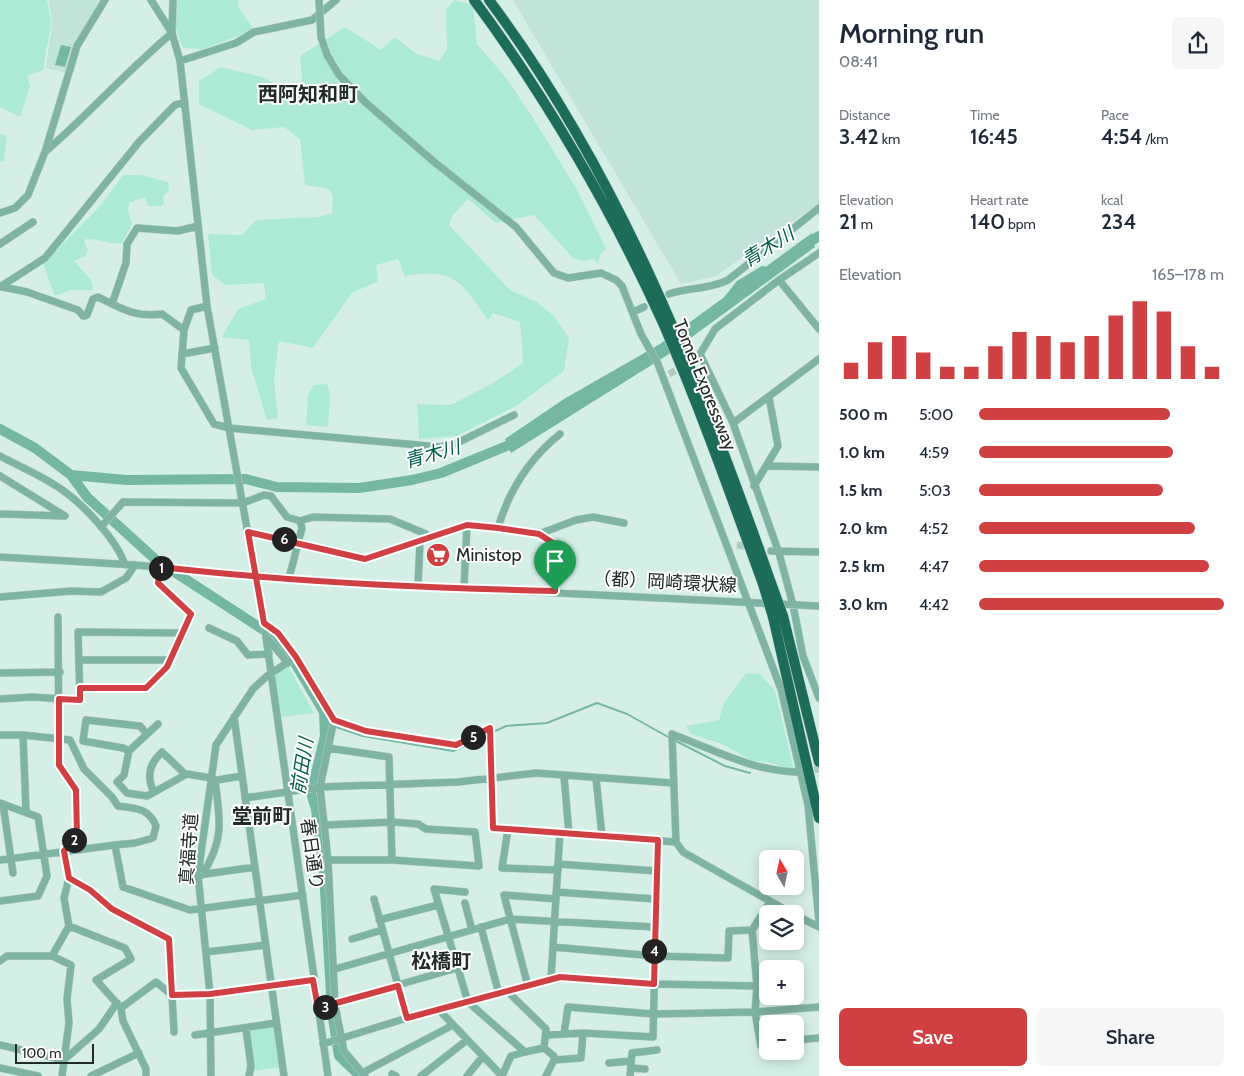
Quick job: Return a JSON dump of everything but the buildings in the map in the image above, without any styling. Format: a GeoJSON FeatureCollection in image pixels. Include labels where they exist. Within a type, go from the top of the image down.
{"type":"FeatureCollection","features":[{"type":"Feature","properties":{"kind":"highway","name":"Tomei Expressway"},"geometry":{"type":"LineString","coordinates":[[474,0],[522,67],[582,168],[665,318]]}},
{"type":"Feature","properties":{"kind":"highway","name":"Tomei Expressway"},"geometry":{"type":"LineString","coordinates":[[489,0],[529,58],[573,129],[620,217],[722,444],[778,616],[819,762]]}},
{"type":"Feature","properties":{"kind":"highway","name":"Tomei Expressway"},"geometry":{"type":"LineString","coordinates":[[778,616],[819,818]]}},
{"type":"Feature","properties":{"kind":"street"},"geometry":{"type":"LineString","coordinates":[[0,212],[15,208],[28,195],[45,152],[77,46],[105,0]]}},
{"type":"Feature","properties":{"kind":"street"},"geometry":{"type":"LineString","coordinates":[[151,0],[172,33],[180,61],[198,226],[214,348],[264,623],[278,633],[296,657],[334,720],[366,731],[456,745],[490,728],[493,828],[676,842]]}},
{"type":"Feature","properties":{"kind":"street"},"geometry":{"type":"LineString","coordinates":[[45,152],[84,119],[143,57],[172,33],[173,0]]}},
{"type":"Feature","properties":{"kind":"street"},"geometry":{"type":"LineString","coordinates":[[318,0],[321,38],[327,55],[339,75],[365,102],[516,227],[538,252],[549,269],[561,277],[568,278],[601,273],[612,276],[622,286],[641,334],[666,374],[747,602],[781,689],[802,772],[808,805],[819,922]]}},
{"type":"Feature","properties":{"kind":"street"},"geometry":{"type":"LineString","coordinates":[[180,61],[236,43],[254,32],[312,20],[336,0]]}},
{"type":"Feature","properties":{"kind":"street"},"geometry":{"type":"LineString","coordinates":[[2,287],[45,258],[139,142],[175,105],[184,102]]}},
{"type":"Feature","properties":{"kind":"street"},"geometry":{"type":"LineString","coordinates":[[669,294],[680,290],[715,287],[728,280],[819,208]]}},
{"type":"Feature","properties":{"kind":"street"},"geometry":{"type":"LineString","coordinates":[[0,244],[33,222]]}},
{"type":"Feature","properties":{"kind":"street"},"geometry":{"type":"LineString","coordinates":[[112,304],[126,263],[127,244],[137,228],[178,231],[198,226]]}},
{"type":"Feature","properties":{"kind":"street"},"geometry":{"type":"LineString","coordinates":[[819,253],[779,280],[715,329],[698,356],[733,423],[779,553],[793,604],[803,656],[819,698]]}},
{"type":"Feature","properties":{"kind":"street"},"geometry":{"type":"LineString","coordinates":[[779,280],[819,329]]}},
{"type":"Feature","properties":{"kind":"street"},"geometry":{"type":"LineString","coordinates":[[2,287],[27,292],[78,310],[83,316],[87,315],[93,299],[98,297],[128,313],[147,316],[162,314],[184,330]]}},
{"type":"Feature","properties":{"kind":"street"},"geometry":{"type":"LineString","coordinates":[[208,306],[191,310],[184,330],[182,368],[214,424],[229,428],[440,447],[457,443],[514,415]]}},
{"type":"Feature","properties":{"kind":"street"},"geometry":{"type":"LineString","coordinates":[[633,312],[644,306]]}},
{"type":"Feature","properties":{"kind":"street"},"geometry":{"type":"LineString","coordinates":[[182,354],[214,348]]}},
{"type":"Feature","properties":{"kind":"street"},"geometry":{"type":"LineString","coordinates":[[733,423],[819,359]]}},
{"type":"Feature","properties":{"kind":"street"},"geometry":{"type":"LineString","coordinates":[[754,486],[768,466],[778,446],[769,397]]}},
{"type":"Feature","properties":{"kind":"street"},"geometry":{"type":"LineString","coordinates":[[498,528],[505,504],[523,472],[560,434]]}},
{"type":"Feature","properties":{"kind":"street"},"geometry":{"type":"LineString","coordinates":[[0,456],[59,487],[103,524],[121,554],[125,565]]}},
{"type":"Feature","properties":{"kind":"street"},"geometry":{"type":"LineString","coordinates":[[768,466],[819,467]]}},
{"type":"Feature","properties":{"kind":"street"},"geometry":{"type":"LineString","coordinates":[[0,476],[65,516],[0,514]]}},
{"type":"Feature","properties":{"kind":"street"},"geometry":{"type":"LineString","coordinates":[[103,524],[123,502],[242,502],[264,495],[271,496],[287,516],[300,521],[313,517],[390,519],[426,534],[428,538]]}},
{"type":"Feature","properties":{"kind":"street"},"geometry":{"type":"LineString","coordinates":[[539,534],[576,520],[593,517],[624,523]]}},
{"type":"Feature","properties":{"kind":"street"},"geometry":{"type":"LineString","coordinates":[[289,578],[302,528],[300,521]]}},
{"type":"Feature","properties":{"kind":"street"},"geometry":{"type":"LineString","coordinates":[[464,587],[467,525]]}},
{"type":"Feature","properties":{"kind":"street"},"geometry":{"type":"LineString","coordinates":[[248,532],[365,559],[467,525],[539,534],[556,545],[555,591]]}},
{"type":"Feature","properties":{"kind":"street"},"geometry":{"type":"LineString","coordinates":[[418,586],[420,541]]}},
{"type":"Feature","properties":{"kind":"street"},"geometry":{"type":"LineString","coordinates":[[727,543],[737,544]]}},
{"type":"Feature","properties":{"kind":"street"},"geometry":{"type":"LineString","coordinates":[[771,551],[779,553],[819,552]]}},
{"type":"Feature","properties":{"kind":"street","name":"（都）岡崎環状線"},"geometry":{"type":"LineString","coordinates":[[0,557],[418,586],[555,591],[819,606]]}},
{"type":"Feature","properties":{"kind":"street"},"geometry":{"type":"LineString","coordinates":[[0,597],[63,591],[100,592],[126,578],[135,565]]}},
{"type":"Feature","properties":{"kind":"street"},"geometry":{"type":"LineString","coordinates":[[80,688],[146,688],[167,667],[191,614],[158,583],[161,567]]}},
{"type":"Feature","properties":{"kind":"street"},"geometry":{"type":"LineString","coordinates":[[58,617],[60,672],[59,765],[76,790],[77,836],[64,851]]}},
{"type":"Feature","properties":{"kind":"street","name":"春日通り"},"geometry":{"type":"LineString","coordinates":[[264,623],[303,895],[313,980],[321,1008],[323,1044],[328,1076]]}},
{"type":"Feature","properties":{"kind":"street"},"geometry":{"type":"LineString","coordinates":[[209,628],[237,641],[248,655],[269,654]]}},
{"type":"Feature","properties":{"kind":"street"},"geometry":{"type":"LineString","coordinates":[[0,699],[32,697],[80,700],[78,632],[182,633]]}},
{"type":"Feature","properties":{"kind":"street"},"geometry":{"type":"LineString","coordinates":[[266,636],[288,663]]}},
{"type":"Feature","properties":{"kind":"street","name":"真福寺道"},"geometry":{"type":"LineString","coordinates":[[211,1076],[210,994],[200,875],[217,742],[253,689],[296,657]]}},
{"type":"Feature","properties":{"kind":"street"},"geometry":{"type":"LineString","coordinates":[[79,660],[170,660]]}},
{"type":"Feature","properties":{"kind":"street"},"geometry":{"type":"LineString","coordinates":[[0,673],[60,672]]}},
{"type":"Feature","properties":{"kind":"street"},"geometry":{"type":"LineString","coordinates":[[234,717],[284,1076]]}},
{"type":"Feature","properties":{"kind":"street"},"geometry":{"type":"LineString","coordinates":[[129,751],[123,748],[83,741],[86,720],[140,726],[147,734]]}},
{"type":"Feature","properties":{"kind":"street"},"geometry":{"type":"LineString","coordinates":[[334,720],[320,787],[328,860],[335,969],[335,1005],[341,1038],[347,1057],[364,1075],[453,1025]]}},
{"type":"Feature","properties":{"kind":"street"},"geometry":{"type":"LineString","coordinates":[[158,724],[129,751],[124,775],[117,783],[128,794],[147,796],[185,774]]}},
{"type":"Feature","properties":{"kind":"street"},"geometry":{"type":"LineString","coordinates":[[776,905],[683,852],[676,842],[672,734],[739,761],[788,772],[802,772]]}},
{"type":"Feature","properties":{"kind":"street"},"geometry":{"type":"LineString","coordinates":[[0,735],[23,735],[70,740],[84,769],[118,806],[141,809],[149,813],[156,826],[153,838],[136,843],[114,844],[0,860]]}},
{"type":"Feature","properties":{"kind":"street"},"geometry":{"type":"LineString","coordinates":[[23,735],[26,810]]}},
{"type":"Feature","properties":{"kind":"street"},"geometry":{"type":"LineString","coordinates":[[328,748],[389,757],[393,822],[392,860]]}},
{"type":"Feature","properties":{"kind":"street"},"geometry":{"type":"LineString","coordinates":[[154,792],[149,782],[152,762],[162,752],[185,774],[212,780],[242,776]]}},
{"type":"Feature","properties":{"kind":"street"},"geometry":{"type":"LineString","coordinates":[[245,798],[320,787],[391,786],[493,780],[536,773],[673,783]]}},
{"type":"Feature","properties":{"kind":"street"},"geometry":{"type":"LineString","coordinates":[[564,776],[569,834]]}},
{"type":"Feature","properties":{"kind":"street"},"geometry":{"type":"LineString","coordinates":[[596,778],[602,836]]}},
{"type":"Feature","properties":{"kind":"street"},"geometry":{"type":"LineString","coordinates":[[200,875],[213,858],[221,828],[212,780]]}},
{"type":"Feature","properties":{"kind":"street"},"geometry":{"type":"LineString","coordinates":[[0,901],[38,896],[47,876],[38,817],[26,810],[2,804],[13,873]]}},
{"type":"Feature","properties":{"kind":"street"},"geometry":{"type":"LineString","coordinates":[[325,826],[393,822],[418,824],[426,829],[475,832],[479,866],[392,860],[328,860]]}},
{"type":"Feature","properties":{"kind":"street"},"geometry":{"type":"LineString","coordinates":[[508,829],[502,868],[558,867],[657,871]]}},
{"type":"Feature","properties":{"kind":"street"},"geometry":{"type":"LineString","coordinates":[[551,979],[560,832]]}},
{"type":"Feature","properties":{"kind":"street"},"geometry":{"type":"LineString","coordinates":[[547,1035],[582,1033],[651,1039],[658,840]]}},
{"type":"Feature","properties":{"kind":"street"},"geometry":{"type":"LineString","coordinates":[[114,844],[123,887],[190,910],[303,895]]}},
{"type":"Feature","properties":{"kind":"street"},"geometry":{"type":"LineString","coordinates":[[52,956],[69,926],[64,898],[69,878],[64,851]]}},
{"type":"Feature","properties":{"kind":"street"},"geometry":{"type":"LineString","coordinates":[[200,875],[255,867]]}},
{"type":"Feature","properties":{"kind":"street"},"geometry":{"type":"LineString","coordinates":[[69,878],[90,890],[112,909],[169,939],[174,1032]]}},
{"type":"Feature","properties":{"kind":"street"},"geometry":{"type":"LineString","coordinates":[[465,892],[434,889],[468,1002],[525,1052]]}},
{"type":"Feature","properties":{"kind":"street"},"geometry":{"type":"LineString","coordinates":[[528,986],[504,895],[655,899]]}},
{"type":"Feature","properties":{"kind":"street"},"geometry":{"type":"LineString","coordinates":[[374,898],[407,1018]]}},
{"type":"Feature","properties":{"kind":"street"},"geometry":{"type":"LineString","coordinates":[[759,1039],[755,1012],[757,986],[752,930],[770,902]]}},
{"type":"Feature","properties":{"kind":"street"},"geometry":{"type":"LineString","coordinates":[[465,903],[472,930]]}},
{"type":"Feature","properties":{"kind":"street"},"geometry":{"type":"LineString","coordinates":[[379,920],[438,904]]}},
{"type":"Feature","properties":{"kind":"street"},"geometry":{"type":"LineString","coordinates":[[335,969],[510,919],[654,927]]}},
{"type":"Feature","properties":{"kind":"street"},"geometry":{"type":"LineString","coordinates":[[804,919],[819,927]]}},
{"type":"Feature","properties":{"kind":"street"},"geometry":{"type":"LineString","coordinates":[[69,926],[125,948],[131,959],[96,980],[119,1005],[123,1021],[139,1053],[146,1076]]}},
{"type":"Feature","properties":{"kind":"street"},"geometry":{"type":"LineString","coordinates":[[481,927],[499,994]]}},
{"type":"Feature","properties":{"kind":"street"},"geometry":{"type":"LineString","coordinates":[[352,939],[382,930]]}},
{"type":"Feature","properties":{"kind":"street"},"geometry":{"type":"LineString","coordinates":[[553,948],[654,956],[728,958],[729,931],[752,930]]}},
{"type":"Feature","properties":{"kind":"street"},"geometry":{"type":"LineString","coordinates":[[206,952],[266,945]]}},
{"type":"Feature","properties":{"kind":"street"},"geometry":{"type":"LineString","coordinates":[[0,961],[7,956],[52,956],[71,965],[67,999],[69,1023],[62,1076]]}},
{"type":"Feature","properties":{"kind":"street"},"geometry":{"type":"LineString","coordinates":[[321,1008],[457,968]]}},
{"type":"Feature","properties":{"kind":"street"},"geometry":{"type":"LineString","coordinates":[[323,1044],[407,1018],[440,1011],[560,977],[654,984],[757,986]]}},
{"type":"Feature","properties":{"kind":"street"},"geometry":{"type":"LineString","coordinates":[[64,1060],[99,1029],[119,1005],[156,982],[172,995],[210,994],[313,980]]}},
{"type":"Feature","properties":{"kind":"street"},"geometry":{"type":"LineString","coordinates":[[508,992],[546,1029],[547,1035],[544,1048]]}},
{"type":"Feature","properties":{"kind":"street"},"geometry":{"type":"LineString","coordinates":[[564,1034],[568,1007],[653,1014],[755,1012],[819,1008]]}},
{"type":"Feature","properties":{"kind":"street"},"geometry":{"type":"LineString","coordinates":[[440,1011],[502,1076],[511,1056],[544,1048]]}},
{"type":"Feature","properties":{"kind":"street"},"geometry":{"type":"LineString","coordinates":[[195,1035],[246,1029],[276,1023]]}},
{"type":"Feature","properties":{"kind":"street"},"geometry":{"type":"LineString","coordinates":[[246,1029],[251,1066],[249,1076]]}},
{"type":"Feature","properties":{"kind":"street"},"geometry":{"type":"LineString","coordinates":[[554,1060],[582,1058],[582,1033]]}},
{"type":"Feature","properties":{"kind":"street"},"geometry":{"type":"LineString","coordinates":[[804,1039],[819,1038]]}},
{"type":"Feature","properties":{"kind":"street"},"geometry":{"type":"LineString","coordinates":[[421,1076],[467,1040]]}},
{"type":"Feature","properties":{"kind":"street"},"geometry":{"type":"LineString","coordinates":[[0,1045],[64,1060]]}},
{"type":"Feature","properties":{"kind":"street"},"geometry":{"type":"LineString","coordinates":[[544,1048],[554,1056],[546,1076]]}},
{"type":"Feature","properties":{"kind":"street"},"geometry":{"type":"LineString","coordinates":[[630,1076],[632,1053],[657,1050]]}},
{"type":"Feature","properties":{"kind":"street"},"geometry":{"type":"LineString","coordinates":[[91,1076],[139,1053]]}},
{"type":"Feature","properties":{"kind":"street"},"geometry":{"type":"LineString","coordinates":[[467,1076],[483,1056]]}},
{"type":"Feature","properties":{"kind":"street"},"geometry":{"type":"LineString","coordinates":[[609,1063],[631,1064],[645,1068]]}},
{"type":"Feature","properties":{"kind":"street"},"geometry":{"type":"LineString","coordinates":[[0,1068],[38,1076]]}},
{"type":"Feature","properties":{"kind":"shaded area"},"geometry":{"type":"Polygon","coordinates":[[[0,0],[47,0],[51,23],[43,70],[27,76],[30,86],[20,117],[0,107],[0,0]]]}},
{"type":"Feature","properties":{"kind":"shaded area"},"geometry":{"type":"Polygon","coordinates":[[[49,0],[102,0],[66,73],[46,68],[52,24],[49,0]]]}},
{"type":"Feature","properties":{"kind":"shaded area"},"geometry":{"type":"Polygon","coordinates":[[[177,0],[238,0],[239,8],[254,30],[203,49],[183,48],[175,26],[177,0]]]}},
{"type":"Feature","properties":{"kind":"shaded area"},"geometry":{"type":"Polygon","coordinates":[[[454,0],[473,5],[477,44],[507,79],[533,118],[576,188],[606,249],[601,253],[598,264],[593,259],[584,261],[573,258],[534,215],[496,223],[468,199],[453,215],[449,225],[510,290],[537,302],[553,315],[569,338],[564,371],[516,406],[457,436],[419,439],[417,404],[451,405],[493,383],[523,363],[520,322],[493,313],[488,320],[471,296],[455,280],[435,274],[405,276],[398,259],[376,265],[378,281],[352,293],[313,348],[279,341],[274,380],[278,418],[267,420],[251,367],[249,340],[222,337],[238,309],[266,299],[264,283],[225,285],[212,275],[208,234],[242,235],[256,220],[318,217],[332,213],[333,196],[329,189],[305,185],[300,139],[284,127],[252,130],[199,104],[199,81],[221,67],[262,77],[304,98],[300,56],[345,27],[381,50],[395,37],[415,53],[439,61],[447,49],[446,10],[454,0]]]}},
{"type":"Feature","properties":{"kind":"shaded area"},"geometry":{"type":"Polygon","coordinates":[[[513,0],[819,0],[819,203],[716,276],[681,284],[513,0]]]}},
{"type":"Feature","properties":{"kind":"shaded area"},"geometry":{"type":"Polygon","coordinates":[[[61,45],[71,47],[65,67],[55,65],[61,45]]]}},
{"type":"Feature","properties":{"kind":"shaded area"},"geometry":{"type":"Polygon","coordinates":[[[0,134],[7,136],[4,161],[0,162],[0,134]]]}},
{"type":"Feature","properties":{"kind":"shaded area"},"geometry":{"type":"Polygon","coordinates":[[[123,175],[141,175],[168,182],[169,191],[163,196],[164,203],[161,206],[148,206],[145,197],[129,203],[128,211],[132,224],[122,243],[86,239],[84,242],[88,250],[85,256],[74,261],[91,280],[93,290],[71,290],[55,296],[43,264],[100,206],[123,175]]]}},
{"type":"Feature","properties":{"kind":"shaded area"},"geometry":{"type":"Polygon","coordinates":[[[812,233],[815,247],[666,356],[511,453],[505,439],[564,399],[660,344],[812,233]]]}},
{"type":"Feature","properties":{"kind":"shaded area"},"geometry":{"type":"Polygon","coordinates":[[[327,384],[330,395],[328,427],[306,425],[308,394],[314,385],[327,384]]]}},
{"type":"Feature","properties":{"kind":"shaded area"},"geometry":{"type":"Polygon","coordinates":[[[288,666],[314,713],[282,717],[275,676],[288,666]]]}},
{"type":"Feature","properties":{"kind":"shaded area"},"geometry":{"type":"Polygon","coordinates":[[[746,673],[760,674],[775,691],[794,770],[768,762],[753,761],[722,744],[691,734],[686,726],[719,720],[724,703],[746,673]]]}},
{"type":"Feature","properties":{"kind":"shaded area"},"geometry":{"type":"Polygon","coordinates":[[[275,1026],[281,1067],[254,1071],[248,1031],[275,1026]]]}},
{"type":"Feature","properties":{"kind":"waterway","name":"青木川"},"geometry":{"type":"LineString","coordinates":[[803,246],[819,236]]}},
{"type":"Feature","properties":{"kind":"waterway","name":"青木川"},"geometry":{"type":"LineString","coordinates":[[729,299],[740,285],[763,271]]}},
{"type":"Feature","properties":{"kind":"waterway","name":"青木川"},"geometry":{"type":"LineString","coordinates":[[0,429],[35,448],[71,475],[126,480],[246,479],[277,487],[359,488],[412,480],[441,473],[519,441]]}},
{"type":"Feature","properties":{"kind":"waterway","name":"前田川"},"geometry":{"type":"LineString","coordinates":[[71,475],[87,497],[156,560],[276,638],[295,663],[324,712],[325,736],[311,793],[316,809],[324,873],[332,1012],[339,1056],[360,1076]]}},
{"type":"Feature","properties":{"kind":"waterway"},"geometry":{"type":"LineString","coordinates":[[493,732],[506,726],[547,723],[597,703],[627,714],[670,738]]}},
{"type":"Feature","properties":{"kind":"waterway","name":"前田川"},"geometry":{"type":"LineString","coordinates":[[326,724],[331,725]]}},
{"type":"Feature","properties":{"kind":"waterway"},"geometry":{"type":"LineString","coordinates":[[336,727],[363,736],[453,751],[487,735]]}},
{"type":"Feature","properties":{"kind":"waterway"},"geometry":{"type":"LineString","coordinates":[[674,740],[725,766],[750,773]]}},
{"type":"Feature","properties":{"kind":"tunnel"},"geometry":{"type":"LineString","coordinates":[[669,374],[697,359]]}},
{"type":"Feature","properties":{"kind":"tunnel"},"geometry":{"type":"LineString","coordinates":[[737,545],[771,551]]}},
{"type":"Feature","properties":{"kind":"tunnel"},"geometry":{"type":"LineString","coordinates":[[804,772],[819,769]]}},
{"type":"Feature","properties":{"kind":"place","name":"Ministop"},"geometry":{"type":"Point","coordinates":[438,555]}},
{"type":"Feature","properties":{"kind":"district","name":"西阿知和町"},"geometry":{"type":"Point","coordinates":[308,94]}},
{"type":"Feature","properties":{"kind":"district","name":"堂前町"},"geometry":{"type":"Point","coordinates":[262,816]}},
{"type":"Feature","properties":{"kind":"district","name":"松橋町"},"geometry":{"type":"Point","coordinates":[441,961]}},
{"type":"Feature","properties":{"kind":"route"},"geometry":{"type":"LineString","coordinates":[[555,591],[336,582],[256,575],[161,567],[158,583],[191,614],[167,667],[146,688],[80,688],[80,700],[59,699],[59,765],[76,790],[77,836],[64,851],[69,878],[90,890],[112,909],[169,939],[172,995],[210,994],[313,980],[318,1008],[335,1005],[398,986],[407,1018],[440,1011],[560,977],[654,984],[654,927],[658,840],[493,828],[490,728],[456,745],[438,744],[407,736],[366,731],[334,720],[296,657],[278,633],[264,623],[256,575],[248,532],[365,559],[467,525],[539,534],[556,545],[555,591]]}}]}
